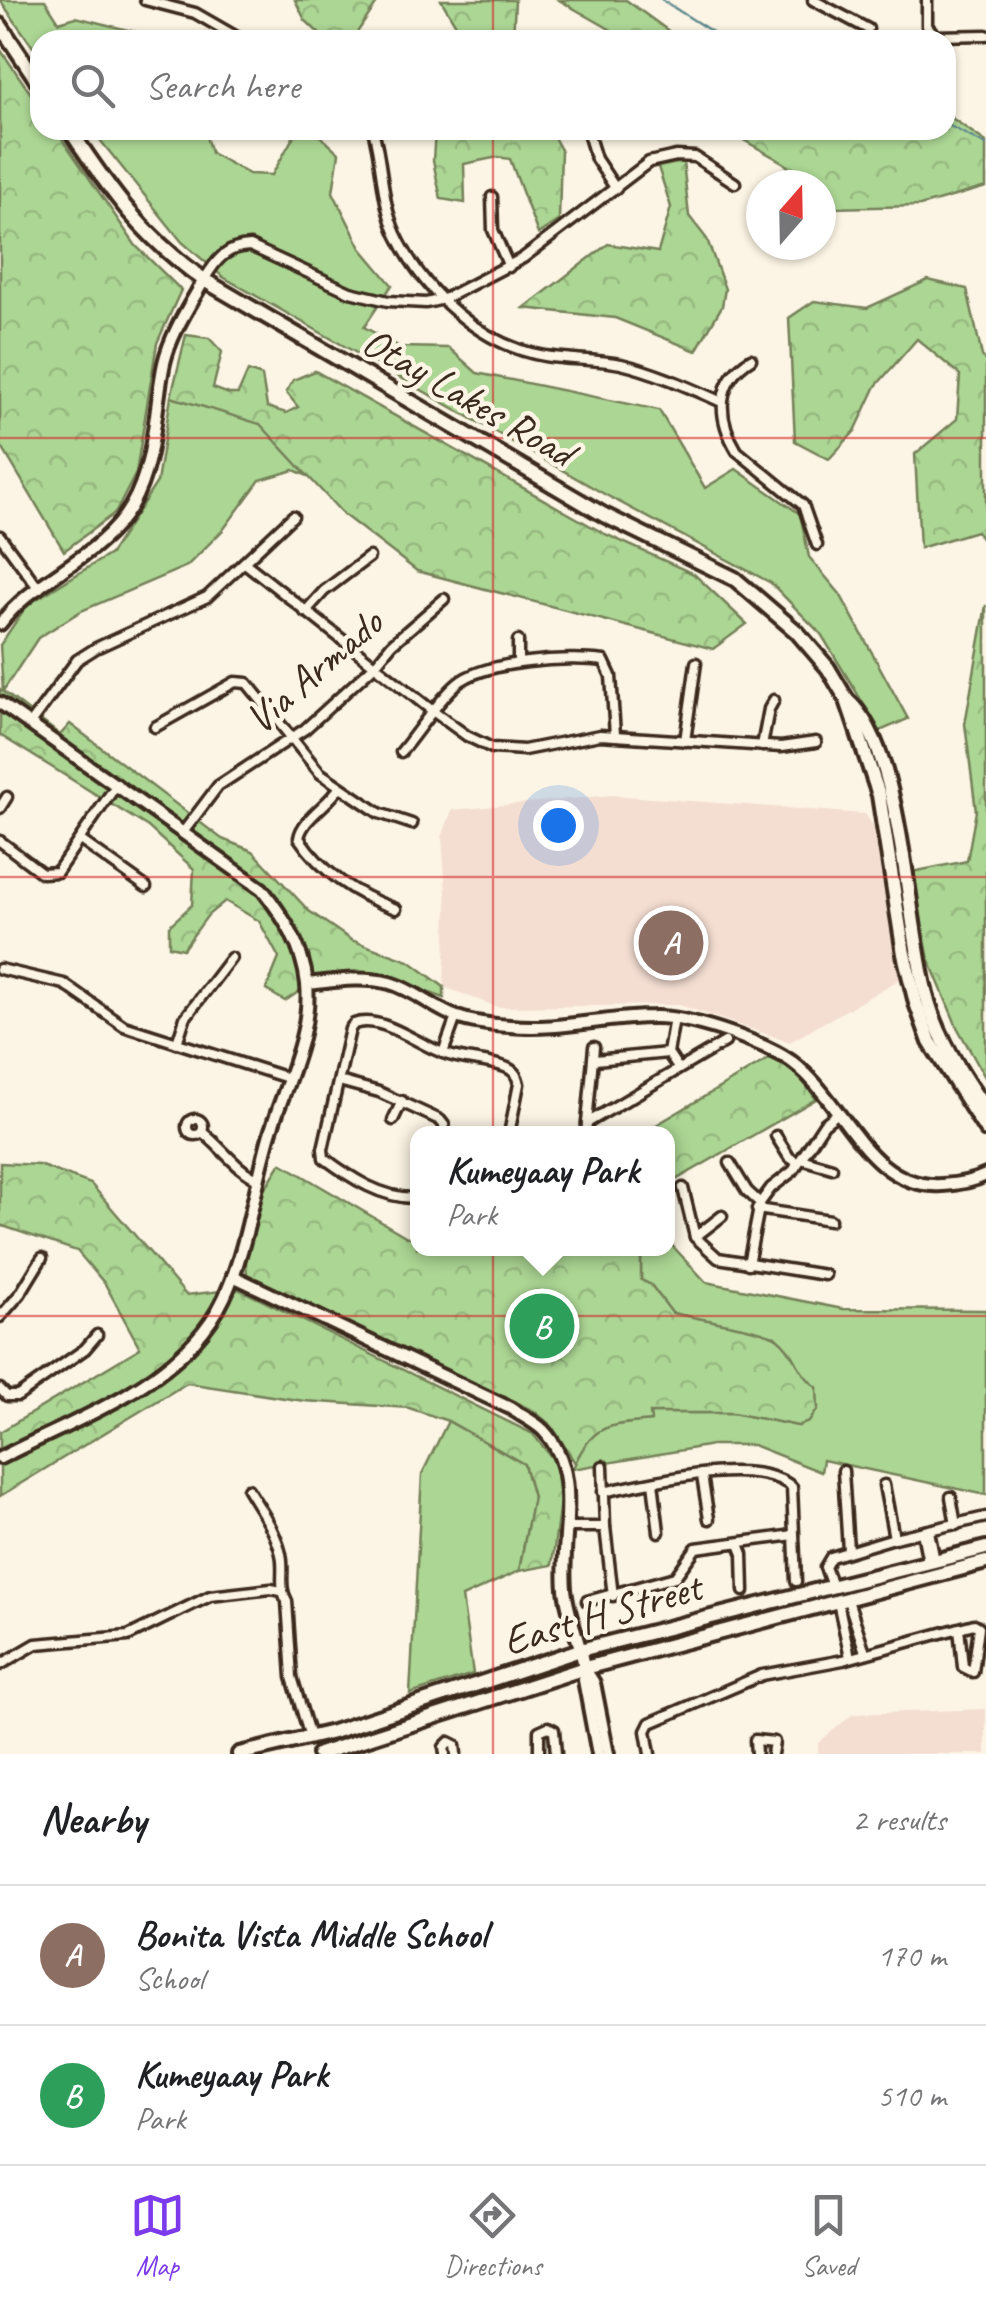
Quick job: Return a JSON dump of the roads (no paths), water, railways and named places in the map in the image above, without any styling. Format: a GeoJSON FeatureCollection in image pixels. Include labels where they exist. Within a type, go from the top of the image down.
{"type":"FeatureCollection","features":[{"type":"Feature","properties":{"kind":"main road"},"geometry":{"type":"LineString","coordinates":[[0,25],[30,70]]}},
{"type":"Feature","properties":{"kind":"main road","name":"Otay Lakes Road"},"geometry":{"type":"LineString","coordinates":[[77,140],[128,214],[204,280],[604,515],[735,579],[797,632],[828,668],[847,700],[878,795],[916,1003],[930,1042],[986,1130]]}},
{"type":"Feature","properties":{"kind":"main road","name":"Otay Lakes Road"},"geometry":{"type":"LineString","coordinates":[[847,700],[862,713],[890,790],[927,998],[941,1038],[986,1110]]}},
{"type":"Feature","properties":{"kind":"main road","name":"East H Street"},"geometry":{"type":"LineString","coordinates":[[240,1754],[310,1737],[580,1650],[986,1548]]}},
{"type":"Feature","properties":{"kind":"main road","name":"East H Street"},"geometry":{"type":"LineString","coordinates":[[319,1754],[585,1668],[986,1562]]}},
{"type":"Feature","properties":{"kind":"street"},"geometry":{"type":"LineString","coordinates":[[144,0],[207,18],[226,30]]}},
{"type":"Feature","properties":{"kind":"street"},"geometry":{"type":"LineString","coordinates":[[813,0],[868,29]]}},
{"type":"Feature","properties":{"kind":"street"},"geometry":{"type":"LineString","coordinates":[[927,0],[927,26],[931,30]]}},
{"type":"Feature","properties":{"kind":"street"},"geometry":{"type":"LineString","coordinates":[[956,35],[986,34]]}},
{"type":"Feature","properties":{"kind":"street"},"geometry":{"type":"LineString","coordinates":[[375,140],[383,194],[397,236],[444,300],[474,328],[507,346],[544,356],[624,365],[722,402]]}},
{"type":"Feature","properties":{"kind":"street"},"geometry":{"type":"LineString","coordinates":[[590,140],[596,158],[616,189]]}},
{"type":"Feature","properties":{"kind":"street"},"geometry":{"type":"LineString","coordinates":[[0,624],[105,539],[136,498],[147,466],[168,349],[204,280],[226,252],[250,246],[308,275],[378,300],[426,303],[444,300],[508,266],[649,162],[676,156],[706,162],[735,184]]}},
{"type":"Feature","properties":{"kind":"street"},"geometry":{"type":"LineString","coordinates":[[492,197],[494,238],[508,266]]}},
{"type":"Feature","properties":{"kind":"street"},"geometry":{"type":"LineString","coordinates":[[751,360],[738,367],[728,380],[722,402],[730,440],[737,452],[803,505],[816,546]]}},
{"type":"Feature","properties":{"kind":"street"},"geometry":{"type":"LineString","coordinates":[[30,724],[77,660],[207,598],[293,516]]}},
{"type":"Feature","properties":{"kind":"street"},"geometry":{"type":"LineString","coordinates":[[0,536],[39,589]]}},
{"type":"Feature","properties":{"kind":"street"},"geometry":{"type":"LineString","coordinates":[[305,612],[324,591],[369,557]]}},
{"type":"Feature","properties":{"kind":"street"},"geometry":{"type":"LineString","coordinates":[[245,562],[434,712],[475,741],[500,750],[524,750],[600,735],[786,747],[816,742]]}},
{"type":"Feature","properties":{"kind":"street","name":"Via Armado"},"geometry":{"type":"LineString","coordinates":[[184,831],[218,786],[308,726],[444,599]]}},
{"type":"Feature","properties":{"kind":"street"},"geometry":{"type":"LineString","coordinates":[[518,641],[518,663]]}},
{"type":"Feature","properties":{"kind":"street"},"geometry":{"type":"LineString","coordinates":[[401,752],[449,692],[467,677],[518,663],[604,661],[610,676],[615,736]]}},
{"type":"Feature","properties":{"kind":"street"},"geometry":{"type":"LineString","coordinates":[[686,740],[696,663]]}},
{"type":"Feature","properties":{"kind":"street"},"geometry":{"type":"LineString","coordinates":[[154,727],[241,681],[252,686],[311,765],[379,813],[412,824]]}},
{"type":"Feature","properties":{"kind":"street"},"geometry":{"type":"LineString","coordinates":[[762,746],[768,709],[774,700]]}},
{"type":"Feature","properties":{"kind":"street"},"geometry":{"type":"LineString","coordinates":[[0,703],[243,873],[280,912],[296,942],[307,984],[305,1024],[223,1301],[198,1337],[162,1372],[135,1390],[0,1458]]}},
{"type":"Feature","properties":{"kind":"street"},"geometry":{"type":"LineString","coordinates":[[0,841],[42,873],[60,870],[118,784]]}},
{"type":"Feature","properties":{"kind":"street"},"geometry":{"type":"LineString","coordinates":[[339,788],[328,806],[305,822],[299,838],[340,883],[362,897],[396,910]]}},
{"type":"Feature","properties":{"kind":"street"},"geometry":{"type":"LineString","coordinates":[[0,808],[7,797]]}},
{"type":"Feature","properties":{"kind":"street"},"geometry":{"type":"LineString","coordinates":[[80,840],[146,886]]}},
{"type":"Feature","properties":{"kind":"street"},"geometry":{"type":"LineString","coordinates":[[177,1043],[185,1018],[231,958]]}},
{"type":"Feature","properties":{"kind":"street"},"geometry":{"type":"LineString","coordinates":[[0,969],[64,984],[124,1026],[288,1078]]}},
{"type":"Feature","properties":{"kind":"street"},"geometry":{"type":"LineString","coordinates":[[307,984],[354,979],[388,983],[456,1017],[511,1026],[551,1027],[651,1016],[702,1024],[778,1054],[808,1074],[873,1156],[893,1173],[914,1183],[964,1183],[986,1175]]}},
{"type":"Feature","properties":{"kind":"street"},"geometry":{"type":"LineString","coordinates":[[443,1053],[456,1017]]}},
{"type":"Feature","properties":{"kind":"street"},"geometry":{"type":"LineString","coordinates":[[674,1018],[668,1053],[678,1068]]}},
{"type":"Feature","properties":{"kind":"street"},"geometry":{"type":"LineString","coordinates":[[410,1197],[371,1188],[324,1158],[350,1029],[359,1021],[402,1033],[443,1053],[508,1068],[518,1076],[511,1126]]}},
{"type":"Feature","properties":{"kind":"street"},"geometry":{"type":"LineString","coordinates":[[590,1126],[725,1042]]}},
{"type":"Feature","properties":{"kind":"street"},"geometry":{"type":"LineString","coordinates":[[587,1126],[594,1047]]}},
{"type":"Feature","properties":{"kind":"street"},"geometry":{"type":"LineString","coordinates":[[595,1060],[668,1053]]}},
{"type":"Feature","properties":{"kind":"street"},"geometry":{"type":"LineString","coordinates":[[340,1081],[402,1101],[444,1125]]}},
{"type":"Feature","properties":{"kind":"street"},"geometry":{"type":"LineString","coordinates":[[394,1120],[402,1101]]}},
{"type":"Feature","properties":{"kind":"street"},"geometry":{"type":"LineString","coordinates":[[748,1264],[759,1206],[770,1188],[800,1161],[824,1124],[838,1112]]}},
{"type":"Feature","properties":{"kind":"street"},"geometry":{"type":"LineString","coordinates":[[202,1132],[228,1152],[239,1168],[258,1179]]}},
{"type":"Feature","properties":{"kind":"street"},"geometry":{"type":"LineString","coordinates":[[776,1136],[789,1157],[832,1168]]}},
{"type":"Feature","properties":{"kind":"street"},"geometry":{"type":"LineString","coordinates":[[730,1163],[759,1206],[830,1220]]}},
{"type":"Feature","properties":{"kind":"street"},"geometry":{"type":"LineString","coordinates":[[683,1188],[695,1237],[718,1258],[825,1275]]}},
{"type":"Feature","properties":{"kind":"street"},"geometry":{"type":"LineString","coordinates":[[695,1237],[722,1216]]}},
{"type":"Feature","properties":{"kind":"street"},"geometry":{"type":"LineString","coordinates":[[0,1317],[42,1258]]}},
{"type":"Feature","properties":{"kind":"street"},"geometry":{"type":"LineString","coordinates":[[233,1276],[510,1408],[542,1429],[565,1470],[565,1590],[570,1623],[594,1683],[608,1754]]}},
{"type":"Feature","properties":{"kind":"street"},"geometry":{"type":"LineString","coordinates":[[0,1389],[8,1396],[18,1396],[85,1349],[97,1335]]}},
{"type":"Feature","properties":{"kind":"street"},"geometry":{"type":"LineString","coordinates":[[604,1466],[604,1527],[614,1596]]}},
{"type":"Feature","properties":{"kind":"street"},"geometry":{"type":"LineString","coordinates":[[843,1471],[848,1550]]}},
{"type":"Feature","properties":{"kind":"street"},"geometry":{"type":"LineString","coordinates":[[603,1492],[721,1472],[762,1475],[789,1483],[796,1581]]}},
{"type":"Feature","properties":{"kind":"street"},"geometry":{"type":"LineString","coordinates":[[702,1476],[709,1519]]}},
{"type":"Feature","properties":{"kind":"street"},"geometry":{"type":"LineString","coordinates":[[652,1482],[659,1532]]}},
{"type":"Feature","properties":{"kind":"street"},"geometry":{"type":"LineString","coordinates":[[884,1485],[894,1538]]}},
{"type":"Feature","properties":{"kind":"street"},"geometry":{"type":"LineString","coordinates":[[248,1489],[272,1525],[282,1558],[281,1591],[287,1602],[292,1677],[310,1737]]}},
{"type":"Feature","properties":{"kind":"street"},"geometry":{"type":"LineString","coordinates":[[952,1497],[956,1525]]}},
{"type":"Feature","properties":{"kind":"street"},"geometry":{"type":"LineString","coordinates":[[832,1586],[825,1567],[828,1560],[848,1550],[986,1517]]}},
{"type":"Feature","properties":{"kind":"street"},"geometry":{"type":"LineString","coordinates":[[566,1527],[604,1527]]}},
{"type":"Feature","properties":{"kind":"street"},"geometry":{"type":"LineString","coordinates":[[926,1531],[931,1561]]}},
{"type":"Feature","properties":{"kind":"street"},"geometry":{"type":"LineString","coordinates":[[587,1601],[675,1577],[696,1548],[794,1535]]}},
{"type":"Feature","properties":{"kind":"street"},"geometry":{"type":"LineString","coordinates":[[739,1544],[744,1591]]}},
{"type":"Feature","properties":{"kind":"street"},"geometry":{"type":"LineString","coordinates":[[0,1665],[36,1644],[128,1636],[210,1596],[281,1591]]}},
{"type":"Feature","properties":{"kind":"street"},"geometry":{"type":"LineString","coordinates":[[843,1601],[864,1652]]}},
{"type":"Feature","properties":{"kind":"street"},"geometry":{"type":"LineString","coordinates":[[843,1601],[850,1658]]}},
{"type":"Feature","properties":{"kind":"street"},"geometry":{"type":"LineString","coordinates":[[650,1754],[646,1730],[650,1724],[762,1675],[850,1658],[864,1652],[974,1624],[979,1627],[973,1672],[962,1667],[959,1628]]}},
{"type":"Feature","properties":{"kind":"street"},"geometry":{"type":"LineString","coordinates":[[585,1668],[598,1754]]}},
{"type":"Feature","properties":{"kind":"street"},"geometry":{"type":"LineString","coordinates":[[539,1754],[538,1732],[548,1727],[554,1730],[556,1754]]}},
{"type":"Feature","properties":{"kind":"street"},"geometry":{"type":"LineString","coordinates":[[756,1754],[755,1740],[774,1742],[772,1754]]}},
{"type":"Feature","properties":{"kind":"street"},"geometry":{"type":"LineString","coordinates":[[445,1754],[446,1744],[452,1742],[456,1754]]}},
{"type":"Feature","properties":{"kind":"waterway"},"geometry":{"type":"LineString","coordinates":[[662,0],[709,30]]}},
{"type":"Feature","properties":{"kind":"waterway"},"geometry":{"type":"LineString","coordinates":[[956,129],[986,145]]}},
{"type":"Feature","properties":{"kind":"place","name":"Bonita Vista Middle School"},"geometry":{"type":"Point","coordinates":[671,943]}},
{"type":"Feature","properties":{"kind":"place","name":"Kumeyaay Park"},"geometry":{"type":"Point","coordinates":[542,1326]}}]}
